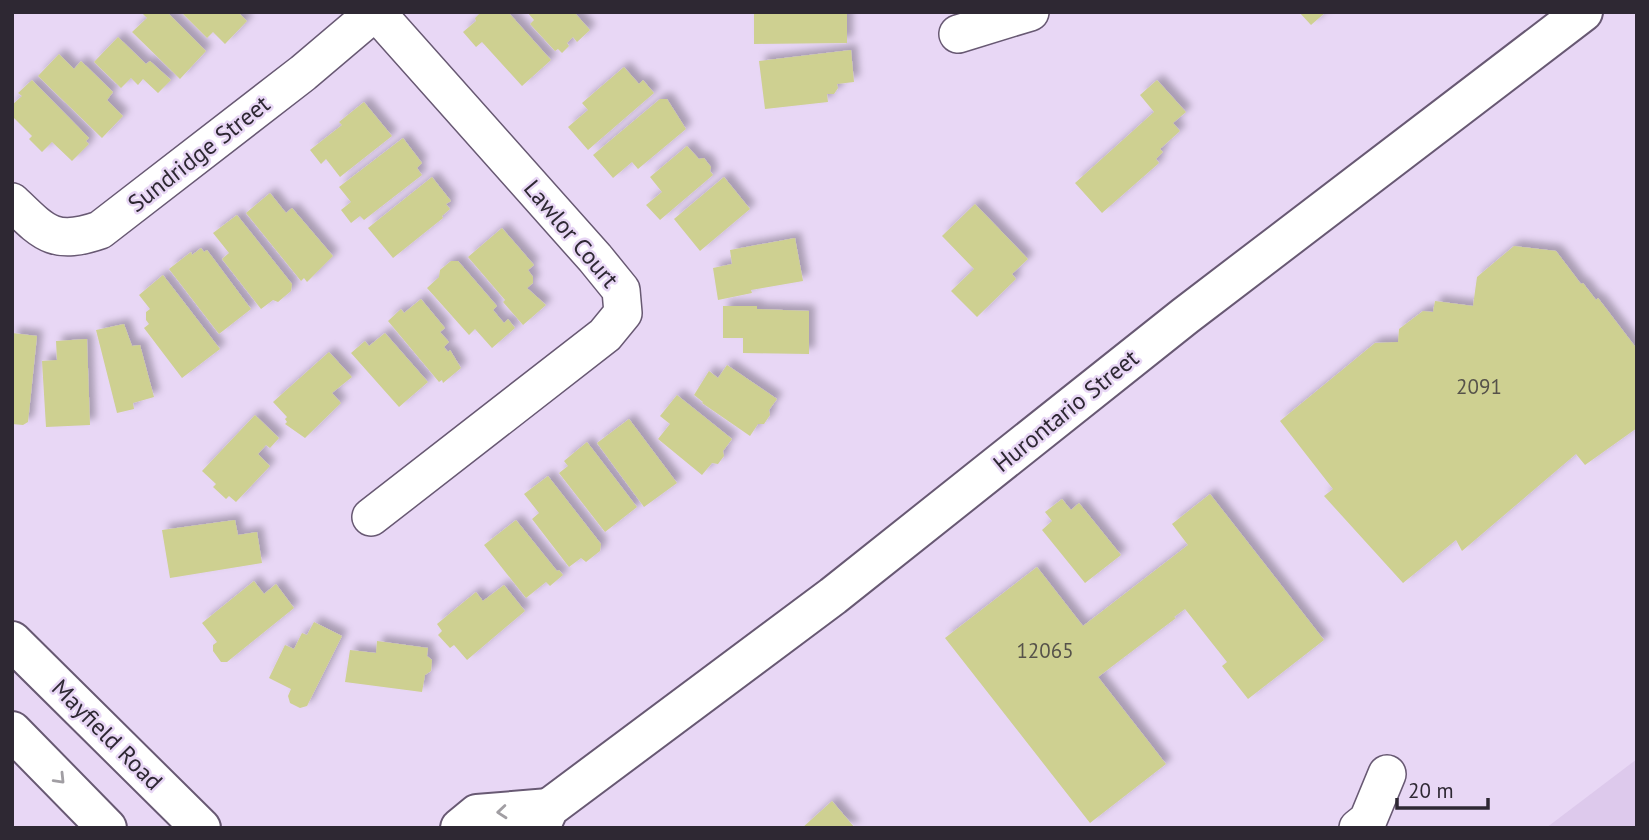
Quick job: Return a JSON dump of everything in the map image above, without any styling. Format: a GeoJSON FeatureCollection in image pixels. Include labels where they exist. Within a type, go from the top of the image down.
{"type":"FeatureCollection","features":[{"type":"Feature","properties":{"kind":"main road","name":"Hurontario Street"},"geometry":{"type":"LineString","coordinates":[[460,828],[477,814],[545,818],[833,596],[1185,316],[1583,12]]}},
{"type":"Feature","properties":{"kind":"main road","name":"Mayfield Road"},"geometry":{"type":"LineString","coordinates":[[12,641],[201,828]]}},
{"type":"Feature","properties":{"kind":"main road"},"geometry":{"type":"LineString","coordinates":[[12,730],[107,828]]}},
{"type":"Feature","properties":{"kind":"street","name":"Sundridge Street"},"geometry":{"type":"LineString","coordinates":[[12,201],[43,230],[60,238],[77,238],[100,230],[303,73],[375,12]]}},
{"type":"Feature","properties":{"kind":"street","name":"Lawlor Court"},"geometry":{"type":"LineString","coordinates":[[370,517],[605,335],[623,313],[621,290],[595,258],[375,12]]}},
{"type":"Feature","properties":{"kind":"street"},"geometry":{"type":"LineString","coordinates":[[958,34],[1030,12]]}},
{"type":"Feature","properties":{"kind":"street"},"geometry":{"type":"LineString","coordinates":[[1358,828],[1368,820],[1387,774]]}},
{"type":"Feature","properties":{"kind":"shaded area"},"geometry":{"type":"Polygon","coordinates":[[[1637,759],[1637,828],[1546,828],[1637,759]]]}},
{"type":"Feature","properties":{"kind":"building"},"geometry":{"type":"Polygon","coordinates":[[[141,12],[167,12],[206,51],[180,79],[132,32],[147,18],[141,12]]]}},
{"type":"Feature","properties":{"kind":"building"},"geometry":{"type":"Polygon","coordinates":[[[181,12],[238,12],[247,21],[225,44],[213,32],[207,38],[181,12]]]}},
{"type":"Feature","properties":{"kind":"building"},"geometry":{"type":"Polygon","coordinates":[[[481,12],[508,12],[551,60],[522,86],[482,42],[476,47],[463,32],[476,21],[475,18],[481,12]]]}},
{"type":"Feature","properties":{"kind":"building"},"geometry":{"type":"Polygon","coordinates":[[[527,12],[574,12],[590,30],[577,42],[573,37],[562,53],[558,49],[555,51],[530,24],[534,20],[527,12]]]}},
{"type":"Feature","properties":{"kind":"building"},"geometry":{"type":"Polygon","coordinates":[[[754,12],[847,12],[847,43],[754,44],[754,12]]]}},
{"type":"Feature","properties":{"kind":"building"},"geometry":{"type":"Polygon","coordinates":[[[1299,12],[1326,12],[1311,25],[1299,12]]]}},
{"type":"Feature","properties":{"kind":"building"},"geometry":{"type":"Polygon","coordinates":[[[118,37],[146,64],[150,61],[171,80],[158,93],[143,79],[138,85],[131,78],[121,88],[94,62],[118,37]]]}},
{"type":"Feature","properties":{"kind":"building"},"geometry":{"type":"Polygon","coordinates":[[[851,50],[854,82],[837,84],[838,88],[834,94],[827,94],[828,102],[765,109],[759,61],[851,50]]]}},
{"type":"Feature","properties":{"kind":"building"},"geometry":{"type":"Polygon","coordinates":[[[59,54],[74,69],[81,61],[113,92],[107,100],[123,116],[102,138],[38,76],[59,54]]]}},
{"type":"Feature","properties":{"kind":"building"},"geometry":{"type":"Polygon","coordinates":[[[624,67],[639,84],[643,80],[654,93],[588,150],[568,127],[588,110],[582,103],[624,67]]]}},
{"type":"Feature","properties":{"kind":"building"},"geometry":{"type":"Polygon","coordinates":[[[32,80],[89,138],[86,141],[89,144],[72,161],[52,142],[42,152],[29,139],[32,136],[12,116],[12,105],[22,96],[18,93],[32,80]]]}},
{"type":"Feature","properties":{"kind":"building"},"geometry":{"type":"Polygon","coordinates":[[[1157,80],[1186,112],[1173,123],[1180,131],[1160,149],[1163,152],[1156,159],[1159,163],[1102,213],[1075,183],[1154,112],[1140,95],[1157,80]]]}},
{"type":"Feature","properties":{"kind":"building"},"geometry":{"type":"Polygon","coordinates":[[[660,99],[667,99],[686,129],[638,169],[632,162],[613,178],[593,155],[660,99]]]}},
{"type":"Feature","properties":{"kind":"building"},"geometry":{"type":"Polygon","coordinates":[[[364,102],[392,136],[340,177],[326,159],[321,164],[310,150],[342,125],[339,122],[364,102]]]}},
{"type":"Feature","properties":{"kind":"building"},"geometry":{"type":"Polygon","coordinates":[[[403,138],[422,163],[417,168],[422,175],[364,220],[360,216],[351,223],[341,210],[351,202],[339,187],[403,138]]]}},
{"type":"Feature","properties":{"kind":"building"},"geometry":{"type":"Polygon","coordinates":[[[687,146],[699,159],[704,158],[713,175],[660,220],[646,205],[662,192],[650,177],[687,146]]]}},
{"type":"Feature","properties":{"kind":"building"},"geometry":{"type":"Polygon","coordinates":[[[432,177],[451,201],[446,204],[450,209],[443,218],[393,258],[368,228],[432,177]]]}},
{"type":"Feature","properties":{"kind":"building"},"geometry":{"type":"Polygon","coordinates":[[[724,177],[750,209],[700,251],[674,219],[724,177]]]}},
{"type":"Feature","properties":{"kind":"building"},"geometry":{"type":"Polygon","coordinates":[[[270,193],[286,213],[292,208],[333,256],[307,282],[304,278],[301,281],[246,213],[270,193]]]}},
{"type":"Feature","properties":{"kind":"building"},"geometry":{"type":"Polygon","coordinates":[[[975,204],[1028,259],[1012,274],[1016,279],[977,317],[951,291],[974,269],[942,236],[975,204]]]}},
{"type":"Feature","properties":{"kind":"building"},"geometry":{"type":"Polygon","coordinates":[[[237,215],[292,284],[291,291],[278,302],[273,300],[261,309],[222,259],[229,253],[213,233],[237,215]]]}},
{"type":"Feature","properties":{"kind":"building"},"geometry":{"type":"Polygon","coordinates":[[[502,228],[534,265],[528,270],[533,277],[533,283],[527,288],[546,305],[523,325],[468,257],[502,228]]]}},
{"type":"Feature","properties":{"kind":"building"},"geometry":{"type":"Polygon","coordinates":[[[795,238],[803,281],[751,290],[752,293],[718,300],[713,268],[732,264],[730,250],[795,238]]]}},
{"type":"Feature","properties":{"kind":"building"},"geometry":{"type":"Polygon","coordinates":[[[1514,246],[1556,251],[1581,284],[1583,283],[1596,300],[1598,298],[1637,349],[1637,428],[1585,465],[1576,454],[1462,551],[1456,540],[1403,583],[1324,496],[1333,489],[1280,421],[1375,343],[1398,342],[1399,329],[1423,311],[1433,312],[1435,301],[1473,306],[1477,277],[1514,246]]]}},
{"type":"Feature","properties":{"kind":"building"},"geometry":{"type":"Polygon","coordinates":[[[201,248],[204,252],[207,250],[251,309],[219,334],[169,269],[191,252],[192,255],[201,248]]]}},
{"type":"Feature","properties":{"kind":"building"},"geometry":{"type":"Polygon","coordinates":[[[451,261],[458,261],[497,306],[493,310],[504,323],[508,319],[515,328],[492,348],[475,329],[469,335],[427,288],[439,277],[440,270],[451,261]]]}},
{"type":"Feature","properties":{"kind":"building"},"geometry":{"type":"Polygon","coordinates":[[[163,275],[220,349],[182,378],[144,328],[149,324],[146,312],[150,309],[139,295],[163,275]]]}},
{"type":"Feature","properties":{"kind":"building"},"geometry":{"type":"Polygon","coordinates":[[[421,299],[445,328],[440,332],[449,342],[444,347],[448,352],[450,350],[461,368],[443,383],[442,380],[439,382],[388,321],[401,309],[404,313],[421,299]]]}},
{"type":"Feature","properties":{"kind":"building"},"geometry":{"type":"Polygon","coordinates":[[[723,306],[809,311],[809,354],[743,353],[743,338],[723,338],[723,306]]]}},
{"type":"Feature","properties":{"kind":"building"},"geometry":{"type":"Polygon","coordinates":[[[124,324],[132,346],[140,345],[154,397],[133,403],[134,409],[117,413],[96,330],[124,324]]]}},
{"type":"Feature","properties":{"kind":"building"},"geometry":{"type":"Polygon","coordinates":[[[12,333],[37,336],[28,422],[23,425],[12,424],[12,333]]]}},
{"type":"Feature","properties":{"kind":"building"},"geometry":{"type":"Polygon","coordinates":[[[385,333],[428,382],[399,407],[351,353],[365,341],[369,346],[385,333]]]}},
{"type":"Feature","properties":{"kind":"building"},"geometry":{"type":"Polygon","coordinates":[[[87,339],[90,425],[46,427],[42,361],[57,360],[56,341],[87,339]]]}},
{"type":"Feature","properties":{"kind":"building"},"geometry":{"type":"Polygon","coordinates":[[[329,352],[352,377],[332,393],[341,403],[305,438],[285,424],[287,417],[273,402],[329,352]]]}},
{"type":"Feature","properties":{"kind":"building"},"geometry":{"type":"Polygon","coordinates":[[[727,365],[777,399],[764,424],[758,424],[750,436],[694,395],[709,371],[718,378],[727,365]]]}},
{"type":"Feature","properties":{"kind":"building"},"geometry":{"type":"Polygon","coordinates":[[[677,395],[732,439],[718,464],[712,463],[702,475],[658,439],[670,424],[660,416],[677,395]]]}},
{"type":"Feature","properties":{"kind":"building"},"geometry":{"type":"Polygon","coordinates":[[[255,415],[279,438],[270,448],[266,445],[258,454],[270,466],[236,502],[229,496],[226,499],[213,487],[216,484],[202,471],[255,415]]]}},
{"type":"Feature","properties":{"kind":"building"},"geometry":{"type":"Polygon","coordinates":[[[629,419],[677,483],[644,507],[597,443],[629,419]]]}},
{"type":"Feature","properties":{"kind":"building"},"geometry":{"type":"Polygon","coordinates":[[[587,442],[637,507],[605,532],[559,473],[568,466],[564,461],[587,442]]]}},
{"type":"Feature","properties":{"kind":"building"},"geometry":{"type":"Polygon","coordinates":[[[548,476],[601,544],[600,551],[586,562],[581,558],[569,567],[532,519],[539,513],[524,494],[548,476]]]}},
{"type":"Feature","properties":{"kind":"building"},"geometry":{"type":"Polygon","coordinates":[[[1210,494],[1324,640],[1248,699],[1222,666],[1227,662],[1185,609],[1174,617],[1176,618],[1098,677],[1166,764],[1090,823],[945,638],[1037,567],[1083,626],[1188,545],[1172,524],[1210,494]]]}},
{"type":"Feature","properties":{"kind":"building"},"geometry":{"type":"Polygon","coordinates":[[[1062,499],[1071,510],[1079,503],[1121,555],[1085,583],[1042,530],[1052,521],[1045,512],[1062,499]]]}},
{"type":"Feature","properties":{"kind":"building"},"geometry":{"type":"Polygon","coordinates":[[[235,520],[238,535],[257,532],[262,563],[170,578],[162,530],[235,520]]]}},
{"type":"Feature","properties":{"kind":"building"},"geometry":{"type":"Polygon","coordinates":[[[516,520],[563,575],[550,586],[546,582],[526,598],[484,545],[516,520]]]}},
{"type":"Feature","properties":{"kind":"building"},"geometry":{"type":"Polygon","coordinates":[[[254,581],[264,594],[276,584],[294,608],[227,662],[221,662],[213,651],[213,645],[217,642],[202,623],[254,581]]]}},
{"type":"Feature","properties":{"kind":"building"},"geometry":{"type":"Polygon","coordinates":[[[504,585],[525,611],[467,660],[454,645],[450,648],[438,635],[442,631],[437,624],[476,592],[483,601],[504,585]]]}},
{"type":"Feature","properties":{"kind":"building"},"geometry":{"type":"Polygon","coordinates":[[[314,622],[342,636],[307,706],[300,708],[290,703],[288,696],[291,689],[269,678],[285,645],[294,649],[302,633],[307,635],[314,622]]]}},
{"type":"Feature","properties":{"kind":"building"},"geometry":{"type":"Polygon","coordinates":[[[377,641],[428,648],[427,656],[432,660],[431,671],[425,675],[422,692],[345,682],[350,650],[376,653],[377,641]]]}},
{"type":"Feature","properties":{"kind":"building"},"geometry":{"type":"Polygon","coordinates":[[[832,801],[855,828],[802,828],[832,801]]]}}]}
